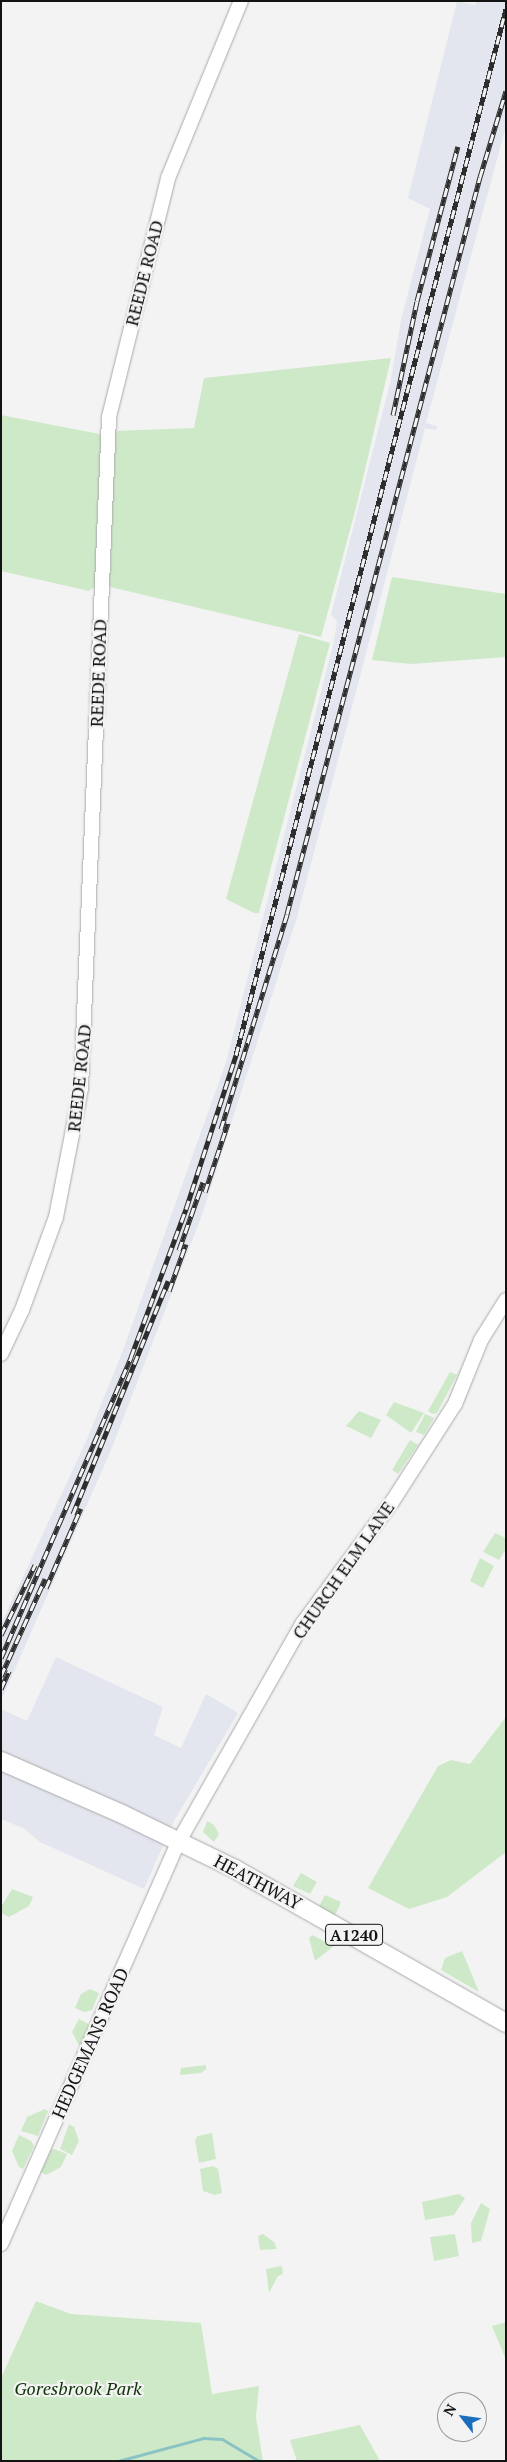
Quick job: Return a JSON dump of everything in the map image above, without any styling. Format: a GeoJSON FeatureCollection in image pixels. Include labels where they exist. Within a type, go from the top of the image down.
{"type":"FeatureCollection","features":[{"type":"Feature","properties":{"kind":"main road","name":"HEATHWAY"},"geometry":{"type":"LineString","coordinates":[[1,1761],[179,1841],[309,1909],[506,2023]]}},
{"type":"Feature","properties":{"kind":"street","name":"REEDE ROAD"},"geometry":{"type":"LineString","coordinates":[[1,1354],[32,1285],[56,1217],[81,1088],[109,417],[168,178],[242,1]]}},
{"type":"Feature","properties":{"kind":"street","name":"CHURCH ELM LANE"},"geometry":{"type":"LineString","coordinates":[[179,1841],[303,1623],[392,1502],[455,1404],[481,1340],[506,1300]]}},
{"type":"Feature","properties":{"kind":"street","name":"HEDGEMANS ROAD"},"geometry":{"type":"LineString","coordinates":[[1,2244],[179,1841]]}},
{"type":"Feature","properties":{"kind":"shaded area"},"geometry":{"type":"Polygon","coordinates":[[[457,1],[475,5],[476,1],[506,1],[506,126],[426,423],[437,426],[436,430],[425,428],[297,917],[202,1215],[111,1450],[1,1701],[1,1624],[87,1439],[122,1353],[226,1062],[334,641],[337,621],[331,615],[391,379],[401,320],[430,209],[408,198],[457,1]]]}},
{"type":"Feature","properties":{"kind":"shaded area"},"geometry":{"type":"Polygon","coordinates":[[[56,1657],[163,1707],[154,1735],[181,1748],[206,1694],[238,1713],[174,1821],[144,1889],[40,1842],[25,1829],[1,1819],[1,1709],[27,1721],[56,1657]]]}},
{"type":"Feature","properties":{"kind":"green space"},"geometry":{"type":"Polygon","coordinates":[[[391,358],[357,504],[321,637],[106,586],[115,431],[194,428],[204,378],[391,358]]]}},
{"type":"Feature","properties":{"kind":"green space"},"geometry":{"type":"Polygon","coordinates":[[[1,415],[110,436],[100,583],[89,591],[1,571],[1,415]]]}},
{"type":"Feature","properties":{"kind":"green space"},"geometry":{"type":"Polygon","coordinates":[[[392,577],[506,594],[506,657],[411,664],[372,660],[392,577]]]}},
{"type":"Feature","properties":{"kind":"green space"},"geometry":{"type":"Polygon","coordinates":[[[299,634],[330,643],[259,913],[254,913],[226,899],[299,634]]]}},
{"type":"Feature","properties":{"kind":"green space"},"geometry":{"type":"Polygon","coordinates":[[[450,1372],[457,1375],[437,1413],[433,1414],[428,1411],[450,1372]]]}},
{"type":"Feature","properties":{"kind":"green space"},"geometry":{"type":"Polygon","coordinates":[[[394,1402],[424,1413],[411,1433],[386,1415],[394,1402]]]}},
{"type":"Feature","properties":{"kind":"green space"},"geometry":{"type":"Polygon","coordinates":[[[359,1411],[381,1420],[371,1438],[346,1426],[359,1411]]]}},
{"type":"Feature","properties":{"kind":"green space"},"geometry":{"type":"Polygon","coordinates":[[[425,1414],[434,1418],[424,1435],[416,1432],[425,1414]]]}},
{"type":"Feature","properties":{"kind":"green space"},"geometry":{"type":"Polygon","coordinates":[[[410,1440],[418,1445],[398,1474],[392,1470],[410,1440]]]}},
{"type":"Feature","properties":{"kind":"green space"},"geometry":{"type":"Polygon","coordinates":[[[495,1533],[506,1538],[506,1549],[499,1560],[483,1552],[495,1533]]]}},
{"type":"Feature","properties":{"kind":"green space"},"geometry":{"type":"Polygon","coordinates":[[[480,1558],[494,1566],[483,1588],[470,1581],[480,1558]]]}},
{"type":"Feature","properties":{"kind":"green space"},"geometry":{"type":"Polygon","coordinates":[[[506,1717],[506,1852],[447,1897],[409,1909],[368,1888],[438,1766],[451,1760],[470,1764],[506,1717]]]}},
{"type":"Feature","properties":{"kind":"green space"},"geometry":{"type":"Polygon","coordinates":[[[207,1821],[214,1825],[219,1834],[214,1842],[203,1832],[207,1821]]]}},
{"type":"Feature","properties":{"kind":"green space"},"geometry":{"type":"Polygon","coordinates":[[[301,1873],[317,1882],[310,1894],[293,1886],[301,1873]]]}},
{"type":"Feature","properties":{"kind":"green space"},"geometry":{"type":"Polygon","coordinates":[[[12,1889],[33,1897],[29,1906],[9,1917],[1,1913],[1,1907],[12,1889]]]}},
{"type":"Feature","properties":{"kind":"green space"},"geometry":{"type":"Polygon","coordinates":[[[325,1895],[341,1902],[334,1918],[318,1908],[325,1895]]]}},
{"type":"Feature","properties":{"kind":"green space"},"geometry":{"type":"Polygon","coordinates":[[[312,1935],[334,1946],[315,1961],[309,1938],[312,1935]]]}},
{"type":"Feature","properties":{"kind":"green space"},"geometry":{"type":"Polygon","coordinates":[[[462,1951],[479,1992],[441,1970],[445,1958],[462,1951]]]}},
{"type":"Feature","properties":{"kind":"green space"},"geometry":{"type":"Polygon","coordinates":[[[90,1989],[99,1993],[92,2010],[84,2012],[75,2008],[81,1994],[90,1989]]]}},
{"type":"Feature","properties":{"kind":"green space"},"geometry":{"type":"Polygon","coordinates":[[[79,2019],[92,2026],[82,2051],[72,2032],[79,2019]]]}},
{"type":"Feature","properties":{"kind":"green space"},"geometry":{"type":"Polygon","coordinates":[[[206,2065],[206,2069],[201,2073],[180,2075],[181,2068],[206,2065]]]}},
{"type":"Feature","properties":{"kind":"green space"},"geometry":{"type":"Polygon","coordinates":[[[45,2109],[48,2111],[38,2136],[21,2131],[27,2117],[45,2109]]]}},
{"type":"Feature","properties":{"kind":"green space"},"geometry":{"type":"Polygon","coordinates":[[[69,2124],[74,2127],[79,2141],[72,2155],[60,2149],[69,2124]]]}},
{"type":"Feature","properties":{"kind":"green space"},"geometry":{"type":"Polygon","coordinates":[[[212,2133],[216,2159],[199,2163],[195,2140],[198,2136],[212,2133]]]}},
{"type":"Feature","properties":{"kind":"green space"},"geometry":{"type":"Polygon","coordinates":[[[19,2135],[31,2141],[34,2146],[23,2169],[19,2167],[12,2151],[19,2135]]]}},
{"type":"Feature","properties":{"kind":"green space"},"geometry":{"type":"Polygon","coordinates":[[[54,2149],[67,2154],[61,2167],[46,2175],[41,2172],[51,2150],[54,2149]]]}},
{"type":"Feature","properties":{"kind":"green space"},"geometry":{"type":"Polygon","coordinates":[[[213,2166],[218,2169],[222,2193],[215,2195],[203,2191],[200,2169],[213,2166]]]}},
{"type":"Feature","properties":{"kind":"green space"},"geometry":{"type":"Polygon","coordinates":[[[459,2194],[465,2198],[454,2215],[425,2220],[422,2202],[459,2194]]]}},
{"type":"Feature","properties":{"kind":"green space"},"geometry":{"type":"Polygon","coordinates":[[[481,2203],[490,2209],[481,2241],[472,2243],[471,2223],[481,2203]]]}},
{"type":"Feature","properties":{"kind":"green space"},"geometry":{"type":"Polygon","coordinates":[[[263,2234],[274,2242],[277,2249],[260,2250],[258,2236],[263,2234]]]}},
{"type":"Feature","properties":{"kind":"green space"},"geometry":{"type":"Polygon","coordinates":[[[455,2234],[459,2256],[434,2261],[430,2237],[455,2234]]]}},
{"type":"Feature","properties":{"kind":"green space"},"geometry":{"type":"Polygon","coordinates":[[[282,2266],[283,2274],[278,2276],[269,2293],[266,2269],[282,2266]]]}},
{"type":"Feature","properties":{"kind":"green space","name":"Goresbrook Park"},"geometry":{"type":"Polygon","coordinates":[[[36,2301],[71,2314],[201,2323],[212,2394],[259,2386],[256,2417],[263,2461],[1,2461],[1,2378],[36,2301]]]}},
{"type":"Feature","properties":{"kind":"green space"},"geometry":{"type":"Polygon","coordinates":[[[506,2322],[505,2336],[506,2360],[492,2326],[506,2322]]]}},
{"type":"Feature","properties":{"kind":"green space"},"geometry":{"type":"Polygon","coordinates":[[[360,2425],[380,2461],[297,2461],[290,2440],[360,2425]]]}},
{"type":"Feature","properties":{"kind":"waterway"},"geometry":{"type":"LineString","coordinates":[[118,2461],[203,2438],[222,2439],[259,2461]]}},
{"type":"Feature","properties":{"kind":"railway"},"geometry":{"type":"LineString","coordinates":[[1,1658],[131,1357],[186,1209],[236,1055],[506,9]]}},
{"type":"Feature","properties":{"kind":"railway"},"geometry":{"type":"LineString","coordinates":[[221,1129],[287,914],[480,177],[506,91]]}},
{"type":"Feature","properties":{"kind":"railway"},"geometry":{"type":"LineString","coordinates":[[393,415],[417,301],[458,146]]}},
{"type":"Feature","properties":{"kind":"railway"},"geometry":{"type":"LineString","coordinates":[[205,1192],[228,1123]]}},
{"type":"Feature","properties":{"kind":"railway"},"geometry":{"type":"LineString","coordinates":[[179,1250],[203,1182]]}},
{"type":"Feature","properties":{"kind":"railway"},"geometry":{"type":"LineString","coordinates":[[169,1291],[186,1244]]}},
{"type":"Feature","properties":{"kind":"railway"},"geometry":{"type":"LineString","coordinates":[[73,1514],[168,1281]]}},
{"type":"Feature","properties":{"kind":"railway"},"geometry":{"type":"LineString","coordinates":[[46,1588],[81,1508]]}},
{"type":"Feature","properties":{"kind":"railway"},"geometry":{"type":"LineString","coordinates":[[1,1635],[35,1565]]}},
{"type":"Feature","properties":{"kind":"railway"},"geometry":{"type":"LineString","coordinates":[[1,1676],[45,1579]]}},
{"type":"Feature","properties":{"kind":"railway"},"geometry":{"type":"LineString","coordinates":[[1,1689],[9,1671]]}}]}
